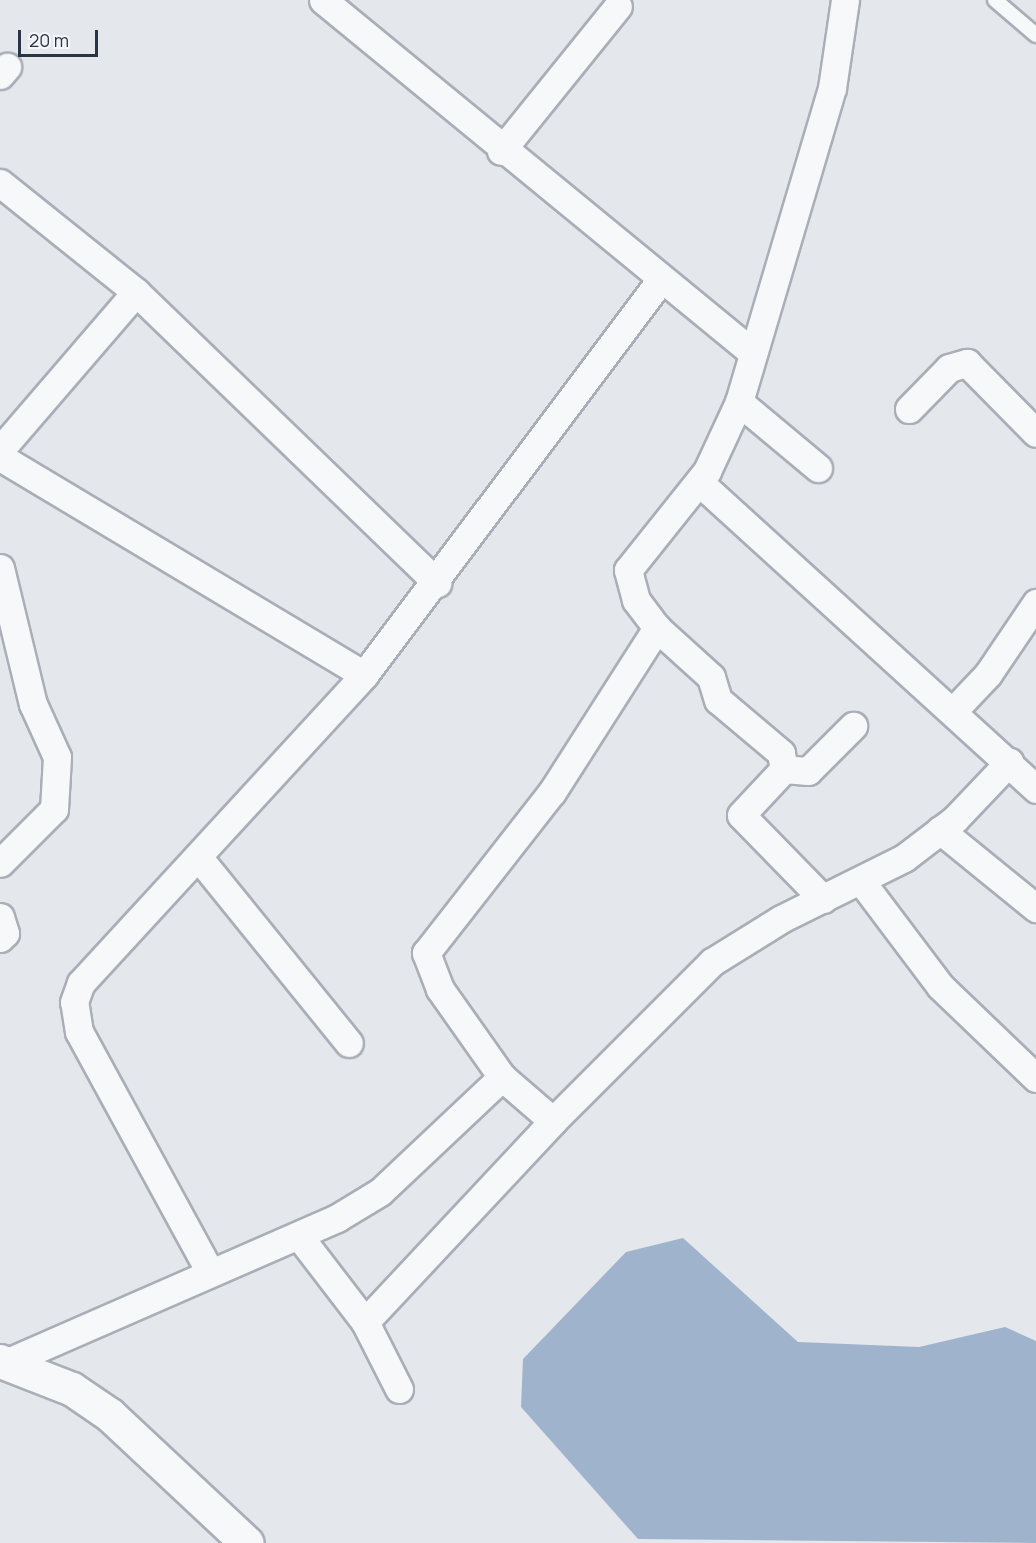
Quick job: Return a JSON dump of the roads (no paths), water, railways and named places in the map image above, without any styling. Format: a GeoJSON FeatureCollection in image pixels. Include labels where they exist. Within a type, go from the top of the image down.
{"type":"FeatureCollection","features":[{"type":"Feature","properties":{"kind":"street"},"geometry":{"type":"LineString","coordinates":[[322,0],[501,151],[753,353]]}},
{"type":"Feature","properties":{"kind":"street"},"geometry":{"type":"LineString","coordinates":[[784,769],[781,753],[718,700],[711,677],[657,628],[636,600],[628,570],[699,482],[739,402],[832,88],[845,0]]}},
{"type":"Feature","properties":{"kind":"street"},"geometry":{"type":"LineString","coordinates":[[501,151],[618,6]]}},
{"type":"Feature","properties":{"kind":"street"},"geometry":{"type":"LineString","coordinates":[[0,183],[136,292],[437,584]]}},
{"type":"Feature","properties":{"kind":"street"},"geometry":{"type":"LineString","coordinates":[[210,1272],[73,1019],[81,983],[199,858],[364,675],[437,584],[661,280]]}},
{"type":"Feature","properties":{"kind":"street"},"geometry":{"type":"LineString","coordinates":[[0,450],[136,292]]}},
{"type":"Feature","properties":{"kind":"street"},"geometry":{"type":"LineString","coordinates":[[909,409],[950,368],[967,363],[1036,432]]}},
{"type":"Feature","properties":{"kind":"street"},"geometry":{"type":"LineString","coordinates":[[739,402],[818,468]]}},
{"type":"Feature","properties":{"kind":"street"},"geometry":{"type":"LineString","coordinates":[[0,457],[364,675]]}},
{"type":"Feature","properties":{"kind":"street"},"geometry":{"type":"LineString","coordinates":[[699,482],[954,710],[1036,789]]}},
{"type":"Feature","properties":{"kind":"street"},"geometry":{"type":"LineString","coordinates":[[0,568],[33,704],[57,757],[54,809],[0,863]]}},
{"type":"Feature","properties":{"kind":"street"},"geometry":{"type":"LineString","coordinates":[[954,710],[988,674],[1036,603]]}},
{"type":"Feature","properties":{"kind":"street"},"geometry":{"type":"LineString","coordinates":[[553,1121],[502,1077],[440,989],[426,953],[552,792],[657,628]]}},
{"type":"Feature","properties":{"kind":"street"},"geometry":{"type":"LineString","coordinates":[[784,769],[808,771],[854,726]]}},
{"type":"Feature","properties":{"kind":"street"},"geometry":{"type":"LineString","coordinates":[[366,1322],[553,1121],[712,962],[823,899],[861,882],[940,830],[1009,762]]}},
{"type":"Feature","properties":{"kind":"street"},"geometry":{"type":"LineString","coordinates":[[784,769],[741,815],[823,899]]}},
{"type":"Feature","properties":{"kind":"street"},"geometry":{"type":"LineString","coordinates":[[940,830],[1036,908]]}},
{"type":"Feature","properties":{"kind":"street"},"geometry":{"type":"LineString","coordinates":[[199,858],[349,1043]]}},
{"type":"Feature","properties":{"kind":"street"},"geometry":{"type":"LineString","coordinates":[[861,882],[940,986],[1036,1078]]}},
{"type":"Feature","properties":{"kind":"street"},"geometry":{"type":"LineString","coordinates":[[0,917],[4,933],[0,938]]}},
{"type":"Feature","properties":{"kind":"street"},"geometry":{"type":"LineString","coordinates":[[1,1363],[299,1236],[380,1192],[502,1077]]}},
{"type":"Feature","properties":{"kind":"street"},"geometry":{"type":"LineString","coordinates":[[299,1236],[366,1322],[399,1389]]}},
{"type":"Feature","properties":{"kind":"street"},"geometry":{"type":"LineString","coordinates":[[1,1363],[72,1389],[110,1415],[247,1543]]}},
{"type":"Feature","properties":{"kind":"lane"},"geometry":{"type":"LineString","coordinates":[[995,0],[1036,35]]}},
{"type":"Feature","properties":{"kind":"water"},"geometry":{"type":"Polygon","coordinates":[[[683,1238],[798,1342],[919,1347],[1005,1327],[1036,1341],[1036,1543],[638,1539],[521,1407],[523,1359],[626,1252],[683,1238]]]}}]}
